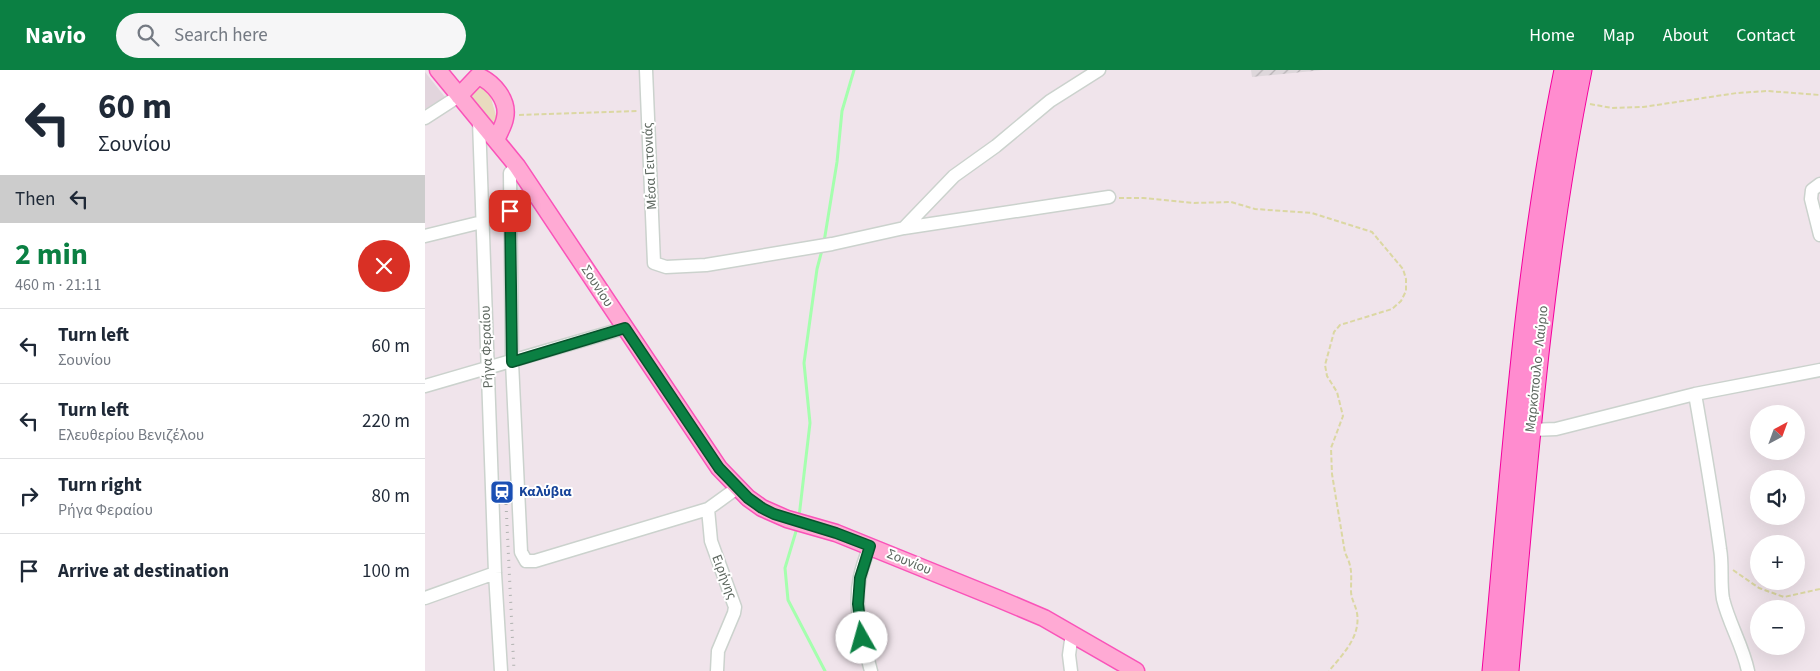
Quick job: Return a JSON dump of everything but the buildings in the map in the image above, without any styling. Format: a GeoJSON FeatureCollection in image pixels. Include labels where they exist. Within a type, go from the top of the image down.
{"type":"FeatureCollection","features":[{"type":"Feature","properties":{"kind":"highway","name":"Μαρκόπουλο - Λαύριο"},"geometry":{"type":"LineString","coordinates":[[1492,671],[1526,308],[1551,136],[1564,70]]}},
{"type":"Feature","properties":{"kind":"highway","name":"Μαρκόπουλο - Λαύριο"},"geometry":{"type":"LineString","coordinates":[[1509,671],[1543,310],[1552,238],[1582,70]]}},
{"type":"Feature","properties":{"kind":"main road"},"geometry":{"type":"LineString","coordinates":[[438,70],[479,121],[496,140],[506,116],[504,103],[497,88],[484,74],[459,96]]}},
{"type":"Feature","properties":{"kind":"main road","name":"Σουνίου"},"geometry":{"type":"LineString","coordinates":[[496,140],[517,166],[719,468],[737,488],[762,508],[787,519],[809,524],[870,546],[1044,618],[1136,671]]}},
{"type":"Feature","properties":{"kind":"street","name":"Μέσα Γειτονιάς"},"geometry":{"type":"LineString","coordinates":[[646,70],[655,262],[666,267],[706,264],[832,244],[904,228]]}},
{"type":"Feature","properties":{"kind":"street"},"geometry":{"type":"LineString","coordinates":[[904,228],[955,176],[997,146],[1050,100],[1099,70]]}},
{"type":"Feature","properties":{"kind":"street"},"geometry":{"type":"LineString","coordinates":[[425,118],[459,96]]}},
{"type":"Feature","properties":{"kind":"street","name":"Ρήγα Φεραίου"},"geometry":{"type":"LineString","coordinates":[[479,121],[495,573],[501,671]]}},
{"type":"Feature","properties":{"kind":"street","name":"Ρήγα Φεραίου"},"geometry":{"type":"LineString","coordinates":[[517,166],[510,173],[512,362],[521,552],[526,561],[535,561],[708,509]]}},
{"type":"Feature","properties":{"kind":"street"},"geometry":{"type":"LineString","coordinates":[[1820,184],[1812,190],[1811,199],[1820,235]]}},
{"type":"Feature","properties":{"kind":"street"},"geometry":{"type":"LineString","coordinates":[[904,228],[1109,198]]}},
{"type":"Feature","properties":{"kind":"street"},"geometry":{"type":"LineString","coordinates":[[425,236],[482,222]]}},
{"type":"Feature","properties":{"kind":"street"},"geometry":{"type":"LineString","coordinates":[[425,386],[625,328]]}},
{"type":"Feature","properties":{"kind":"street"},"geometry":{"type":"LineString","coordinates":[[1531,430],[1556,429],[1695,394],[1820,370]]}},
{"type":"Feature","properties":{"kind":"street"},"geometry":{"type":"LineString","coordinates":[[1695,394],[1711,480],[1722,564],[1723,596],[1731,625],[1745,657],[1748,671]]}},
{"type":"Feature","properties":{"kind":"street"},"geometry":{"type":"LineString","coordinates":[[708,509],[737,488]]}},
{"type":"Feature","properties":{"kind":"street","name":"Ειρήνης"},"geometry":{"type":"LineString","coordinates":[[708,509],[711,541],[735,607],[718,651],[717,671]]}},
{"type":"Feature","properties":{"kind":"street"},"geometry":{"type":"LineString","coordinates":[[870,546],[860,578],[858,604],[862,638],[871,671]]}},
{"type":"Feature","properties":{"kind":"street"},"geometry":{"type":"LineString","coordinates":[[425,598],[495,573]]}},
{"type":"Feature","properties":{"kind":"street"},"geometry":{"type":"LineString","coordinates":[[1071,671],[1069,656],[1072,633]]}},
{"type":"Feature","properties":{"kind":"path"},"geometry":{"type":"LineString","coordinates":[[1574,109],[1587,104],[1612,108],[1643,107],[1767,90],[1820,95]]}},
{"type":"Feature","properties":{"kind":"path"},"geometry":{"type":"LineString","coordinates":[[506,116],[647,110]]}},
{"type":"Feature","properties":{"kind":"path"},"geometry":{"type":"LineString","coordinates":[[1109,198],[1143,198],[1194,203],[1231,202],[1264,210],[1312,213],[1372,232],[1403,269],[1406,279],[1406,291],[1401,301],[1392,308],[1340,324],[1334,332],[1325,365],[1327,376],[1337,392],[1343,416],[1331,448],[1332,474],[1345,553],[1351,564],[1351,592],[1357,611],[1358,623],[1351,642],[1329,671]]}},
{"type":"Feature","properties":{"kind":"path"},"geometry":{"type":"LineString","coordinates":[[1722,564],[1759,588],[1784,597],[1820,589]]}},
{"type":"Feature","properties":{"kind":"shaded area"},"geometry":{"type":"Polygon","coordinates":[[[1251,70],[1323,70],[1252,77],[1251,70]]]}},
{"type":"Feature","properties":{"kind":"shaded area"},"geometry":{"type":"Polygon","coordinates":[[[425,72],[445,97],[425,109],[425,72]]]}},
{"type":"Feature","properties":{"kind":"shaded area"},"geometry":{"type":"Polygon","coordinates":[[[480,86],[490,95],[497,119],[495,125],[488,125],[471,99],[470,93],[480,86]]]}},
{"type":"Feature","properties":{"kind":"waterway"},"geometry":{"type":"LineString","coordinates":[[824,242],[837,162],[842,111],[854,70]]}},
{"type":"Feature","properties":{"kind":"waterway"},"geometry":{"type":"LineString","coordinates":[[799,517],[810,423],[804,363],[817,269],[822,250]]}},
{"type":"Feature","properties":{"kind":"waterway"},"geometry":{"type":"LineString","coordinates":[[797,528],[785,568],[788,600],[825,671]]}},
{"type":"Feature","properties":{"kind":"railway"},"geometry":{"type":"LineString","coordinates":[[505,483],[514,671]]}},
{"type":"Feature","properties":{"kind":"place","name":"Καλύβια"},"geometry":{"type":"Point","coordinates":[502,492]}},
{"type":"Feature","properties":{"kind":"route"},"geometry":{"type":"LineString","coordinates":[[510,211],[512,362],[625,328],[719,468],[748,498],[774,514],[836,533],[870,546],[860,578],[858,604],[862,638]]}}]}
